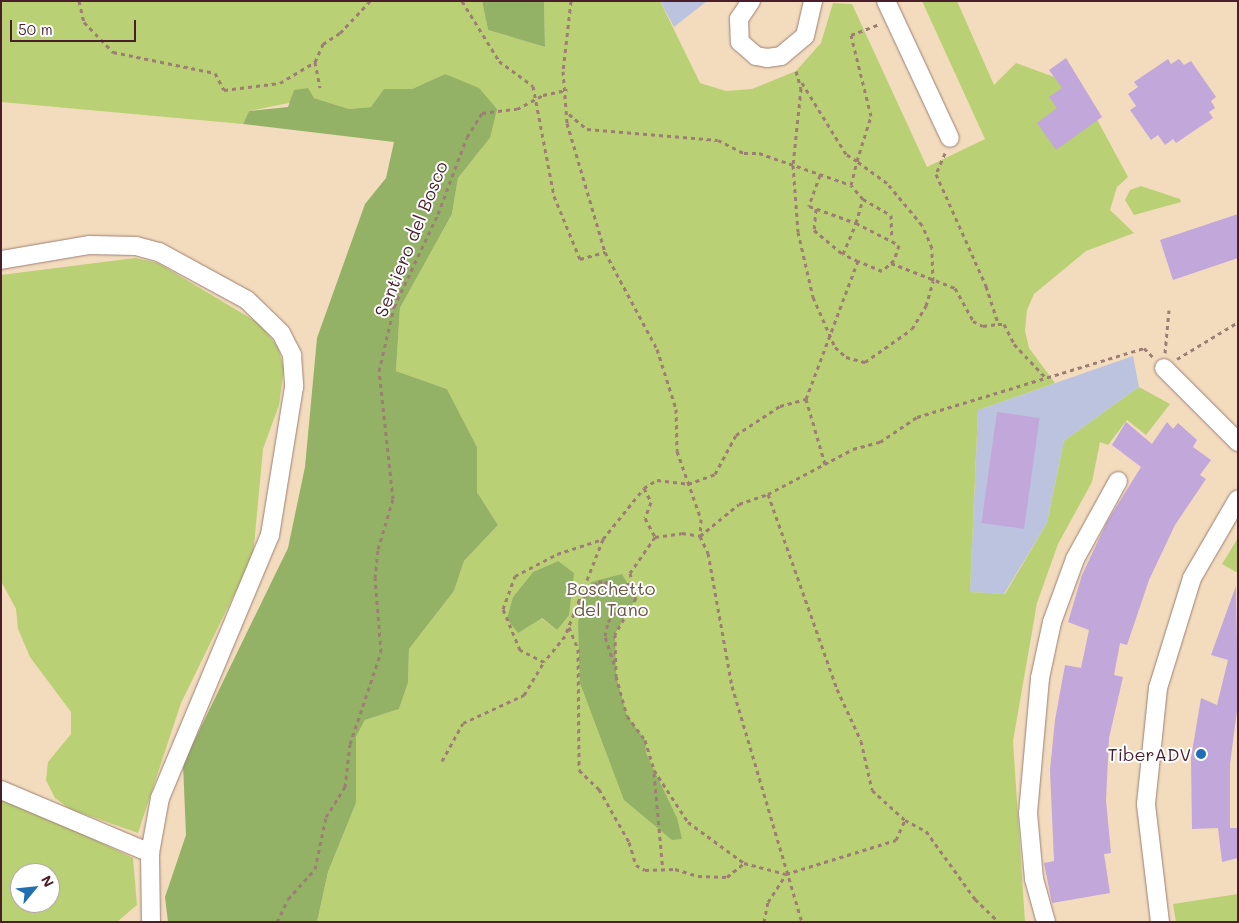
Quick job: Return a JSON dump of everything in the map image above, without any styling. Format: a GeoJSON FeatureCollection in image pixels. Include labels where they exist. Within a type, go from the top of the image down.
{"type":"FeatureCollection","features":[{"type":"Feature","properties":{"kind":"street"},"geometry":{"type":"LineString","coordinates":[[751,1],[739,19],[740,42],[756,56],[767,58],[780,56],[805,36],[813,1]]}},
{"type":"Feature","properties":{"kind":"street"},"geometry":{"type":"LineString","coordinates":[[886,1],[950,138]]}},
{"type":"Feature","properties":{"kind":"street"},"geometry":{"type":"LineString","coordinates":[[1,260],[90,245],[136,246],[159,252],[247,300],[281,333],[292,356],[294,387],[270,535],[160,798],[150,853],[151,917],[135,922]]}},
{"type":"Feature","properties":{"kind":"street"},"geometry":{"type":"LineString","coordinates":[[1164,368],[1238,442]]}},
{"type":"Feature","properties":{"kind":"street"},"geometry":{"type":"LineString","coordinates":[[1046,922],[1034,879],[1028,812],[1040,678],[1052,622],[1075,559],[1118,481]]}},
{"type":"Feature","properties":{"kind":"street"},"geometry":{"type":"LineString","coordinates":[[1160,922],[1146,804],[1158,688],[1192,578],[1238,499]]}},
{"type":"Feature","properties":{"kind":"street"},"geometry":{"type":"LineString","coordinates":[[1,790],[150,853]]}},
{"type":"Feature","properties":{"kind":"path"},"geometry":{"type":"LineString","coordinates":[[79,1],[84,22],[113,52],[215,74],[224,90],[280,82],[315,62]]}},
{"type":"Feature","properties":{"kind":"path"},"geometry":{"type":"LineString","coordinates":[[320,88],[315,62],[322,44],[340,33],[370,1]]}},
{"type":"Feature","properties":{"kind":"path"},"geometry":{"type":"LineString","coordinates":[[462,1],[499,61],[533,86],[563,225],[580,259],[605,252]]}},
{"type":"Feature","properties":{"kind":"path"},"geometry":{"type":"LineString","coordinates":[[571,1],[563,71],[567,90],[568,114],[605,252],[657,349],[676,409],[677,451],[701,519],[700,536],[708,552],[732,686],[786,874],[802,922]]}},
{"type":"Feature","properties":{"kind":"path"},"geometry":{"type":"LineString","coordinates":[[851,185],[871,116],[850,36],[865,30]]}},
{"type":"Feature","properties":{"kind":"path"},"geometry":{"type":"LineString","coordinates":[[796,71],[801,81],[810,90],[846,154],[887,183],[922,225],[932,248],[933,279],[926,306],[912,329],[887,351],[859,360],[846,357],[829,338],[813,297],[798,232],[793,165],[801,81]]}},
{"type":"Feature","properties":{"kind":"path","name":"Sentiero del Bosco"},"geometry":{"type":"LineString","coordinates":[[277,921],[314,869],[326,817],[345,787],[350,744],[381,652],[375,578],[378,549],[393,499],[379,371],[394,307],[438,214],[467,137],[482,113],[518,109],[536,99],[567,90]]}},
{"type":"Feature","properties":{"kind":"path"},"geometry":{"type":"LineString","coordinates":[[568,114],[587,129],[718,140],[744,153],[759,153],[851,185],[863,199],[891,215],[892,239]]}},
{"type":"Feature","properties":{"kind":"path"},"geometry":{"type":"LineString","coordinates":[[943,159],[936,174],[986,286],[998,324]]}},
{"type":"Feature","properties":{"kind":"path"},"geometry":{"type":"LineString","coordinates":[[816,209],[814,230],[843,254],[882,271],[891,263],[899,246],[892,239],[872,234],[856,223],[810,206],[820,175]]}},
{"type":"Feature","properties":{"kind":"path"},"geometry":{"type":"LineString","coordinates":[[843,254],[856,223],[863,199]]}},
{"type":"Feature","properties":{"kind":"path"},"geometry":{"type":"LineString","coordinates":[[825,464],[806,399],[858,261]]}},
{"type":"Feature","properties":{"kind":"path"},"geometry":{"type":"LineString","coordinates":[[891,263],[954,288],[973,321],[982,326],[1004,324],[1014,344],[1044,376]]}},
{"type":"Feature","properties":{"kind":"path"},"geometry":{"type":"LineString","coordinates":[[1164,368],[1169,310]]}},
{"type":"Feature","properties":{"kind":"path"},"geometry":{"type":"LineString","coordinates":[[1164,368],[1238,322]]}},
{"type":"Feature","properties":{"kind":"path"},"geometry":{"type":"LineString","coordinates":[[663,870],[654,770],[645,740],[627,716],[614,664],[615,634],[634,606],[636,598],[629,584],[633,566],[655,537],[682,533],[700,536],[740,504],[768,494],[825,464],[880,442],[917,417],[1044,376],[1144,348],[1164,368]]}},
{"type":"Feature","properties":{"kind":"path"},"geometry":{"type":"LineString","coordinates":[[442,761],[463,723],[524,695],[544,662],[569,627],[603,539],[644,488],[657,480],[688,484],[715,474],[736,435],[780,406],[806,399]]}},
{"type":"Feature","properties":{"kind":"path"},"geometry":{"type":"LineString","coordinates":[[644,488],[651,502],[645,518],[655,537]]}},
{"type":"Feature","properties":{"kind":"path"},"geometry":{"type":"LineString","coordinates":[[768,494],[837,689],[861,741],[872,790],[904,820],[926,831],[975,899],[999,922]]}},
{"type":"Feature","properties":{"kind":"path"},"geometry":{"type":"LineString","coordinates":[[544,662],[520,650],[503,609],[515,576],[557,554],[603,539]]}},
{"type":"Feature","properties":{"kind":"path"},"geometry":{"type":"LineString","coordinates":[[578,604],[598,582],[605,581],[611,589],[629,584]]}},
{"type":"Feature","properties":{"kind":"path"},"geometry":{"type":"LineString","coordinates":[[614,664],[608,656],[608,622],[615,612],[634,606]]}},
{"type":"Feature","properties":{"kind":"path"},"geometry":{"type":"LineString","coordinates":[[569,627],[578,649],[579,770],[606,800],[636,865],[727,877],[744,864]]}},
{"type":"Feature","properties":{"kind":"path"},"geometry":{"type":"LineString","coordinates":[[654,770],[688,822],[744,864],[786,874],[896,840],[904,820]]}},
{"type":"Feature","properties":{"kind":"path"},"geometry":{"type":"LineString","coordinates":[[764,922],[768,902],[786,874]]}},
{"type":"Feature","properties":{"kind":"path"},"geometry":{"type":"LineString","coordinates":[[277,921],[282,922]]}},
{"type":"Feature","properties":{"kind":"shaded area"},"geometry":{"type":"Polygon","coordinates":[[[660,1],[707,1],[674,27],[660,1]]]}},
{"type":"Feature","properties":{"kind":"shaded area"},"geometry":{"type":"Polygon","coordinates":[[[1133,356],[1139,387],[1064,441],[1047,523],[1004,594],[970,592],[978,410],[1133,356]]]}},
{"type":"Feature","properties":{"kind":"green space"},"geometry":{"type":"Polygon","coordinates":[[[1,1],[482,1],[488,30],[545,47],[544,1],[660,1],[700,83],[726,91],[752,89],[796,71],[821,43],[833,3],[852,4],[927,167],[985,139],[922,1],[957,1],[994,85],[1016,63],[1079,86],[1128,177],[1117,187],[1110,210],[1134,233],[1086,251],[1034,294],[1027,310],[1025,331],[1029,348],[1055,383],[978,410],[970,592],[1005,594],[1047,523],[1064,441],[1139,387],[1170,404],[1146,435],[1127,420],[1108,445],[1100,442],[1092,482],[1058,544],[1037,603],[1013,741],[1025,922],[317,922],[328,872],[356,803],[356,737],[365,720],[399,709],[408,683],[409,649],[454,591],[464,561],[498,525],[477,492],[477,447],[447,389],[396,371],[400,308],[452,214],[458,178],[490,138],[445,74],[412,89],[384,90],[371,107],[349,109],[314,98],[249,111],[243,124],[1,102],[1,1]],[[558,561],[533,572],[513,597],[557,630],[558,561]]]}},
{"type":"Feature","properties":{"kind":"green space"},"geometry":{"type":"Polygon","coordinates":[[[482,1],[544,1],[545,47],[488,30],[482,1]]]}},
{"type":"Feature","properties":{"kind":"green space"},"geometry":{"type":"Polygon","coordinates":[[[445,74],[479,88],[497,109],[490,138],[458,178],[452,214],[400,308],[396,371],[447,389],[477,447],[477,492],[498,525],[464,561],[454,591],[409,649],[408,683],[399,709],[365,720],[356,737],[356,803],[328,872],[317,922],[168,922],[165,897],[186,835],[183,764],[288,548],[305,467],[317,338],[365,204],[386,178],[394,142],[243,124],[249,111],[288,107],[294,90],[308,88],[314,98],[349,109],[371,107],[384,89],[412,89],[445,74]]]}},
{"type":"Feature","properties":{"kind":"green space"},"geometry":{"type":"Polygon","coordinates":[[[1141,186],[1180,199],[1181,202],[1134,215],[1125,200],[1130,190],[1141,186]]]}},
{"type":"Feature","properties":{"kind":"green space"},"geometry":{"type":"Polygon","coordinates":[[[135,258],[158,263],[260,324],[278,347],[284,369],[279,405],[263,449],[253,556],[181,703],[138,833],[70,809],[55,798],[46,780],[48,762],[71,734],[71,712],[30,657],[18,629],[16,609],[1,581],[1,275],[135,258]]]}},
{"type":"Feature","properties":{"kind":"green space"},"geometry":{"type":"Polygon","coordinates":[[[1238,538],[1238,573],[1222,564],[1238,538]]]}},
{"type":"Feature","properties":{"kind":"green space"},"geometry":{"type":"Polygon","coordinates":[[[558,561],[574,573],[569,615],[557,630],[542,618],[518,633],[507,619],[513,597],[533,572],[558,561]]]}},
{"type":"Feature","properties":{"kind":"green space","name":"Boschetto del Tano"},"geometry":{"type":"Polygon","coordinates":[[[622,574],[636,598],[615,634],[616,676],[627,716],[645,740],[646,753],[677,818],[682,839],[672,840],[624,800],[580,683],[578,622],[591,582],[622,574]]]}},
{"type":"Feature","properties":{"kind":"green space"},"geometry":{"type":"Polygon","coordinates":[[[1,795],[133,858],[137,905],[117,922],[1,922],[1,795]]]}},
{"type":"Feature","properties":{"kind":"green space"},"geometry":{"type":"Polygon","coordinates":[[[1238,894],[1238,922],[1176,922],[1173,904],[1238,894]]]}},
{"type":"Feature","properties":{"kind":"building"},"geometry":{"type":"Polygon","coordinates":[[[1066,58],[1102,117],[1056,150],[1037,123],[1057,108],[1049,97],[1062,88],[1049,70],[1066,58]]]}},
{"type":"Feature","properties":{"kind":"building"},"geometry":{"type":"Polygon","coordinates":[[[1168,59],[1171,64],[1179,59],[1184,65],[1191,61],[1216,97],[1211,101],[1215,108],[1209,112],[1213,118],[1176,143],[1173,139],[1165,145],[1158,135],[1151,140],[1130,110],[1136,106],[1128,94],[1138,87],[1134,82],[1168,59]]]}},
{"type":"Feature","properties":{"kind":"building"},"geometry":{"type":"Polygon","coordinates":[[[1238,214],[1238,258],[1173,280],[1160,240],[1238,214]]]}},
{"type":"Feature","properties":{"kind":"building"},"geometry":{"type":"Polygon","coordinates":[[[997,412],[1040,418],[1024,529],[981,523],[997,412]]]}},
{"type":"Feature","properties":{"kind":"building"},"geometry":{"type":"Polygon","coordinates":[[[1126,422],[1152,444],[1167,422],[1173,429],[1178,423],[1197,440],[1193,447],[1211,460],[1200,475],[1206,479],[1175,525],[1149,580],[1127,645],[1120,643],[1114,675],[1123,677],[1109,738],[1106,800],[1111,853],[1104,854],[1110,893],[1052,903],[1044,863],[1054,861],[1050,770],[1055,720],[1065,665],[1081,668],[1089,630],[1068,622],[1082,575],[1107,522],[1141,467],[1112,445],[1126,422]]]}},
{"type":"Feature","properties":{"kind":"building"},"geometry":{"type":"Polygon","coordinates":[[[1236,586],[1238,703],[1230,764],[1230,828],[1238,828],[1238,858],[1222,862],[1218,828],[1192,829],[1191,758],[1201,698],[1217,705],[1228,660],[1211,655],[1236,586]]]}},
{"type":"Feature","properties":{"kind":"place","name":"TiberADV"},"geometry":{"type":"Point","coordinates":[1201,754]}}]}
